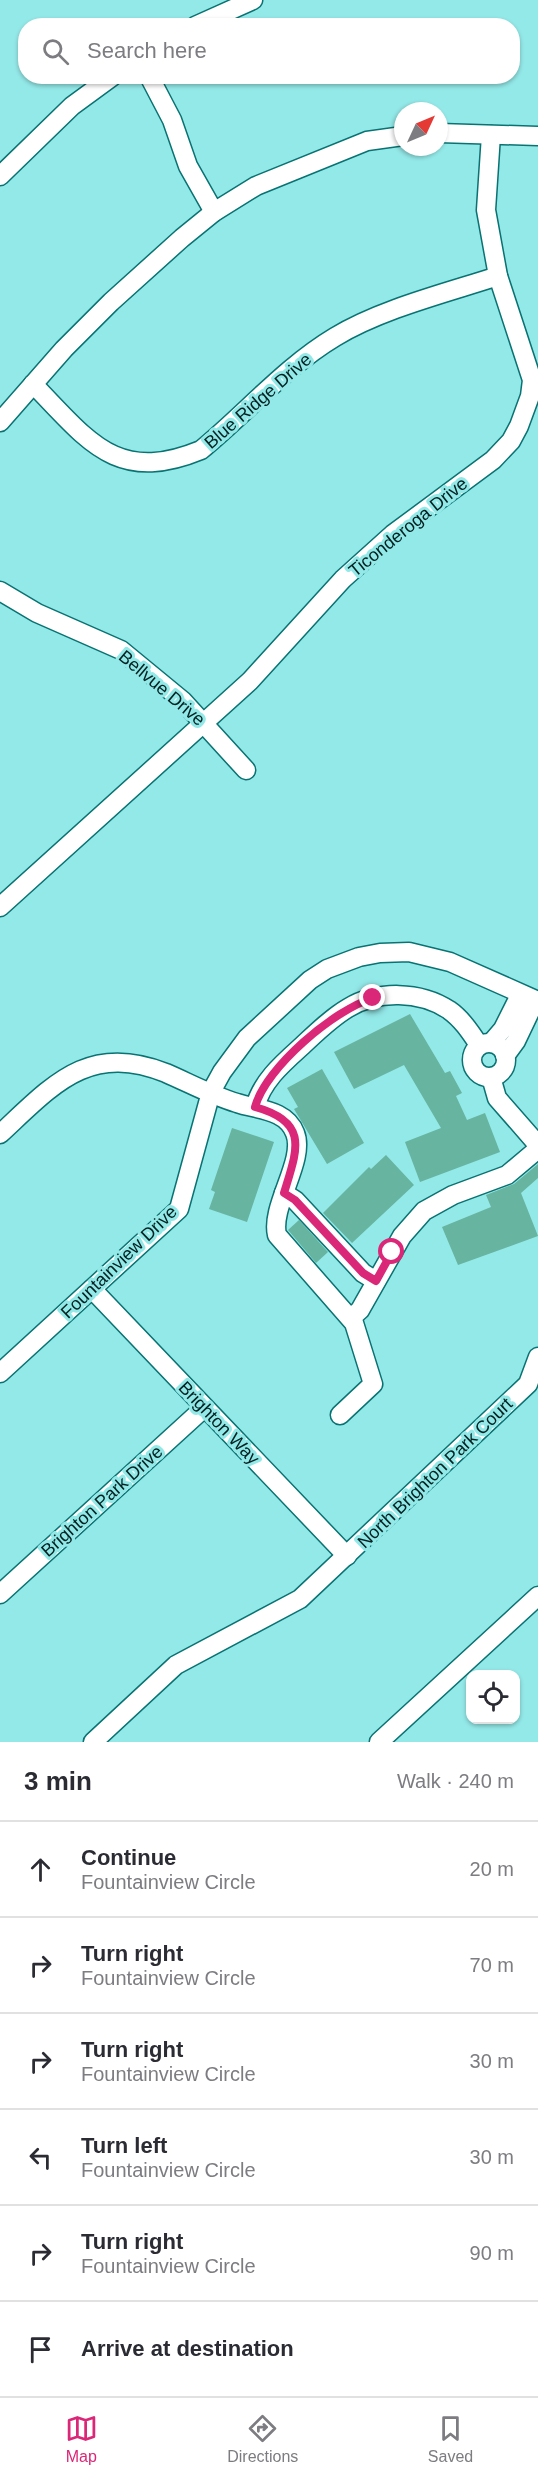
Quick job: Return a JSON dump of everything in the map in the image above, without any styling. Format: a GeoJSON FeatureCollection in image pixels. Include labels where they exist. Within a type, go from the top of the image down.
{"type":"FeatureCollection","features":[{"type":"Feature","properties":{"kind":"street"},"geometry":{"type":"LineString","coordinates":[[213,18],[253,0]]}},
{"type":"Feature","properties":{"kind":"street"},"geometry":{"type":"LineString","coordinates":[[0,176],[72,106],[102,84]]}},
{"type":"Feature","properties":{"kind":"street"},"geometry":{"type":"LineString","coordinates":[[153,84],[172,120],[188,166],[214,212]]}},
{"type":"Feature","properties":{"kind":"street"},"geometry":{"type":"LineString","coordinates":[[448,133],[538,136]]}},
{"type":"Feature","properties":{"kind":"street","name":"Ticonderoga Drive"},"geometry":{"type":"LineString","coordinates":[[0,907],[250,681],[343,579],[393,534],[493,460],[511,441],[530,396],[532,380],[498,276],[486,210],[491,135]]}},
{"type":"Feature","properties":{"kind":"street"},"geometry":{"type":"LineString","coordinates":[[0,422],[111,302],[214,212],[256,186],[367,141],[394,137]]}},
{"type":"Feature","properties":{"kind":"street","name":"Blue Ridge Drive"},"geometry":{"type":"LineString","coordinates":[[33,384],[81,433],[109,453],[126,462],[155,464],[174,460],[201,450],[303,361],[351,328],[498,276]]}},
{"type":"Feature","properties":{"kind":"street","name":"Bellvue Drive"},"geometry":{"type":"LineString","coordinates":[[0,591],[37,613],[121,650],[183,700],[246,770]]}},
{"type":"Feature","properties":{"kind":"street","name":"Fountainview Drive"},"geometry":{"type":"LineString","coordinates":[[0,1373],[179,1209],[211,1092],[235,1051],[284,1004],[327,969],[359,957],[393,952],[428,955],[450,962],[531,999]]}},
{"type":"Feature","properties":{"kind":"street"},"geometry":{"type":"LineString","coordinates":[[255,1107],[264,1085],[293,1054],[339,1013],[373,998],[406,995],[450,1011],[485,1044],[502,1048],[505,1056],[504,1068],[491,1077],[479,1074],[472,1064],[472,1055],[485,1044],[503,1029],[531,999]]}},
{"type":"Feature","properties":{"kind":"street"},"geometry":{"type":"LineString","coordinates":[[505,1056],[516,1041],[531,999]]}},
{"type":"Feature","properties":{"kind":"street"},"geometry":{"type":"LineString","coordinates":[[0,1134],[49,1088],[84,1068],[106,1062],[134,1063],[237,1104],[255,1107],[283,1119],[296,1135],[297,1147],[276,1227],[277,1235],[351,1318],[358,1331],[373,1384],[339,1415]]}},
{"type":"Feature","properties":{"kind":"street"},"geometry":{"type":"LineString","coordinates":[[351,1318],[360,1310],[402,1236],[424,1211],[453,1195],[507,1175],[538,1147],[497,1098],[491,1077]]}},
{"type":"Feature","properties":{"kind":"street"},"geometry":{"type":"LineString","coordinates":[[284,1193],[295,1200],[363,1273],[376,1281]]}},
{"type":"Feature","properties":{"kind":"street","name":"Brighton Way"},"geometry":{"type":"LineString","coordinates":[[92,1289],[346,1557]]}},
{"type":"Feature","properties":{"kind":"street","name":"North Brighton Park Court"},"geometry":{"type":"LineString","coordinates":[[93,1742],[176,1665],[300,1599],[528,1384],[538,1357]]}},
{"type":"Feature","properties":{"kind":"street","name":"Brighton Park Drive"},"geometry":{"type":"LineString","coordinates":[[0,1594],[204,1408]]}},
{"type":"Feature","properties":{"kind":"street"},"geometry":{"type":"LineString","coordinates":[[379,1742],[538,1596]]}},
{"type":"Feature","properties":{"kind":"building"},"geometry":{"type":"Polygon","coordinates":[[[410,1014],[445,1073],[450,1071],[462,1093],[456,1096],[467,1120],[485,1113],[500,1152],[420,1182],[405,1142],[441,1128],[404,1065],[354,1089],[334,1052],[410,1014]]]}},
{"type":"Feature","properties":{"kind":"building"},"geometry":{"type":"Polygon","coordinates":[[[322,1069],[364,1143],[327,1164],[294,1109],[298,1107],[287,1088],[322,1069]]]}},
{"type":"Feature","properties":{"kind":"building"},"geometry":{"type":"Polygon","coordinates":[[[232,1128],[274,1142],[247,1222],[209,1209],[215,1192],[211,1190],[232,1128]]]}},
{"type":"Feature","properties":{"kind":"building"},"geometry":{"type":"Polygon","coordinates":[[[386,1155],[414,1185],[352,1243],[323,1213],[369,1167],[371,1169],[386,1155]]]}},
{"type":"Feature","properties":{"kind":"building"},"geometry":{"type":"Polygon","coordinates":[[[538,1164],[538,1178],[521,1193],[538,1236],[458,1265],[442,1227],[491,1207],[486,1195],[514,1184],[538,1164]]]}},
{"type":"Feature","properties":{"kind":"building"},"geometry":{"type":"Polygon","coordinates":[[[299,1220],[328,1252],[316,1263],[288,1230],[299,1220]]]}},
{"type":"Feature","properties":{"kind":"route"},"geometry":{"type":"LineString","coordinates":[[373,998],[350,1006],[326,1023],[273,1074],[259,1094],[255,1107],[275,1113],[293,1128],[296,1135],[297,1147],[284,1193],[295,1200],[363,1273],[376,1281],[392,1252]]}}]}
